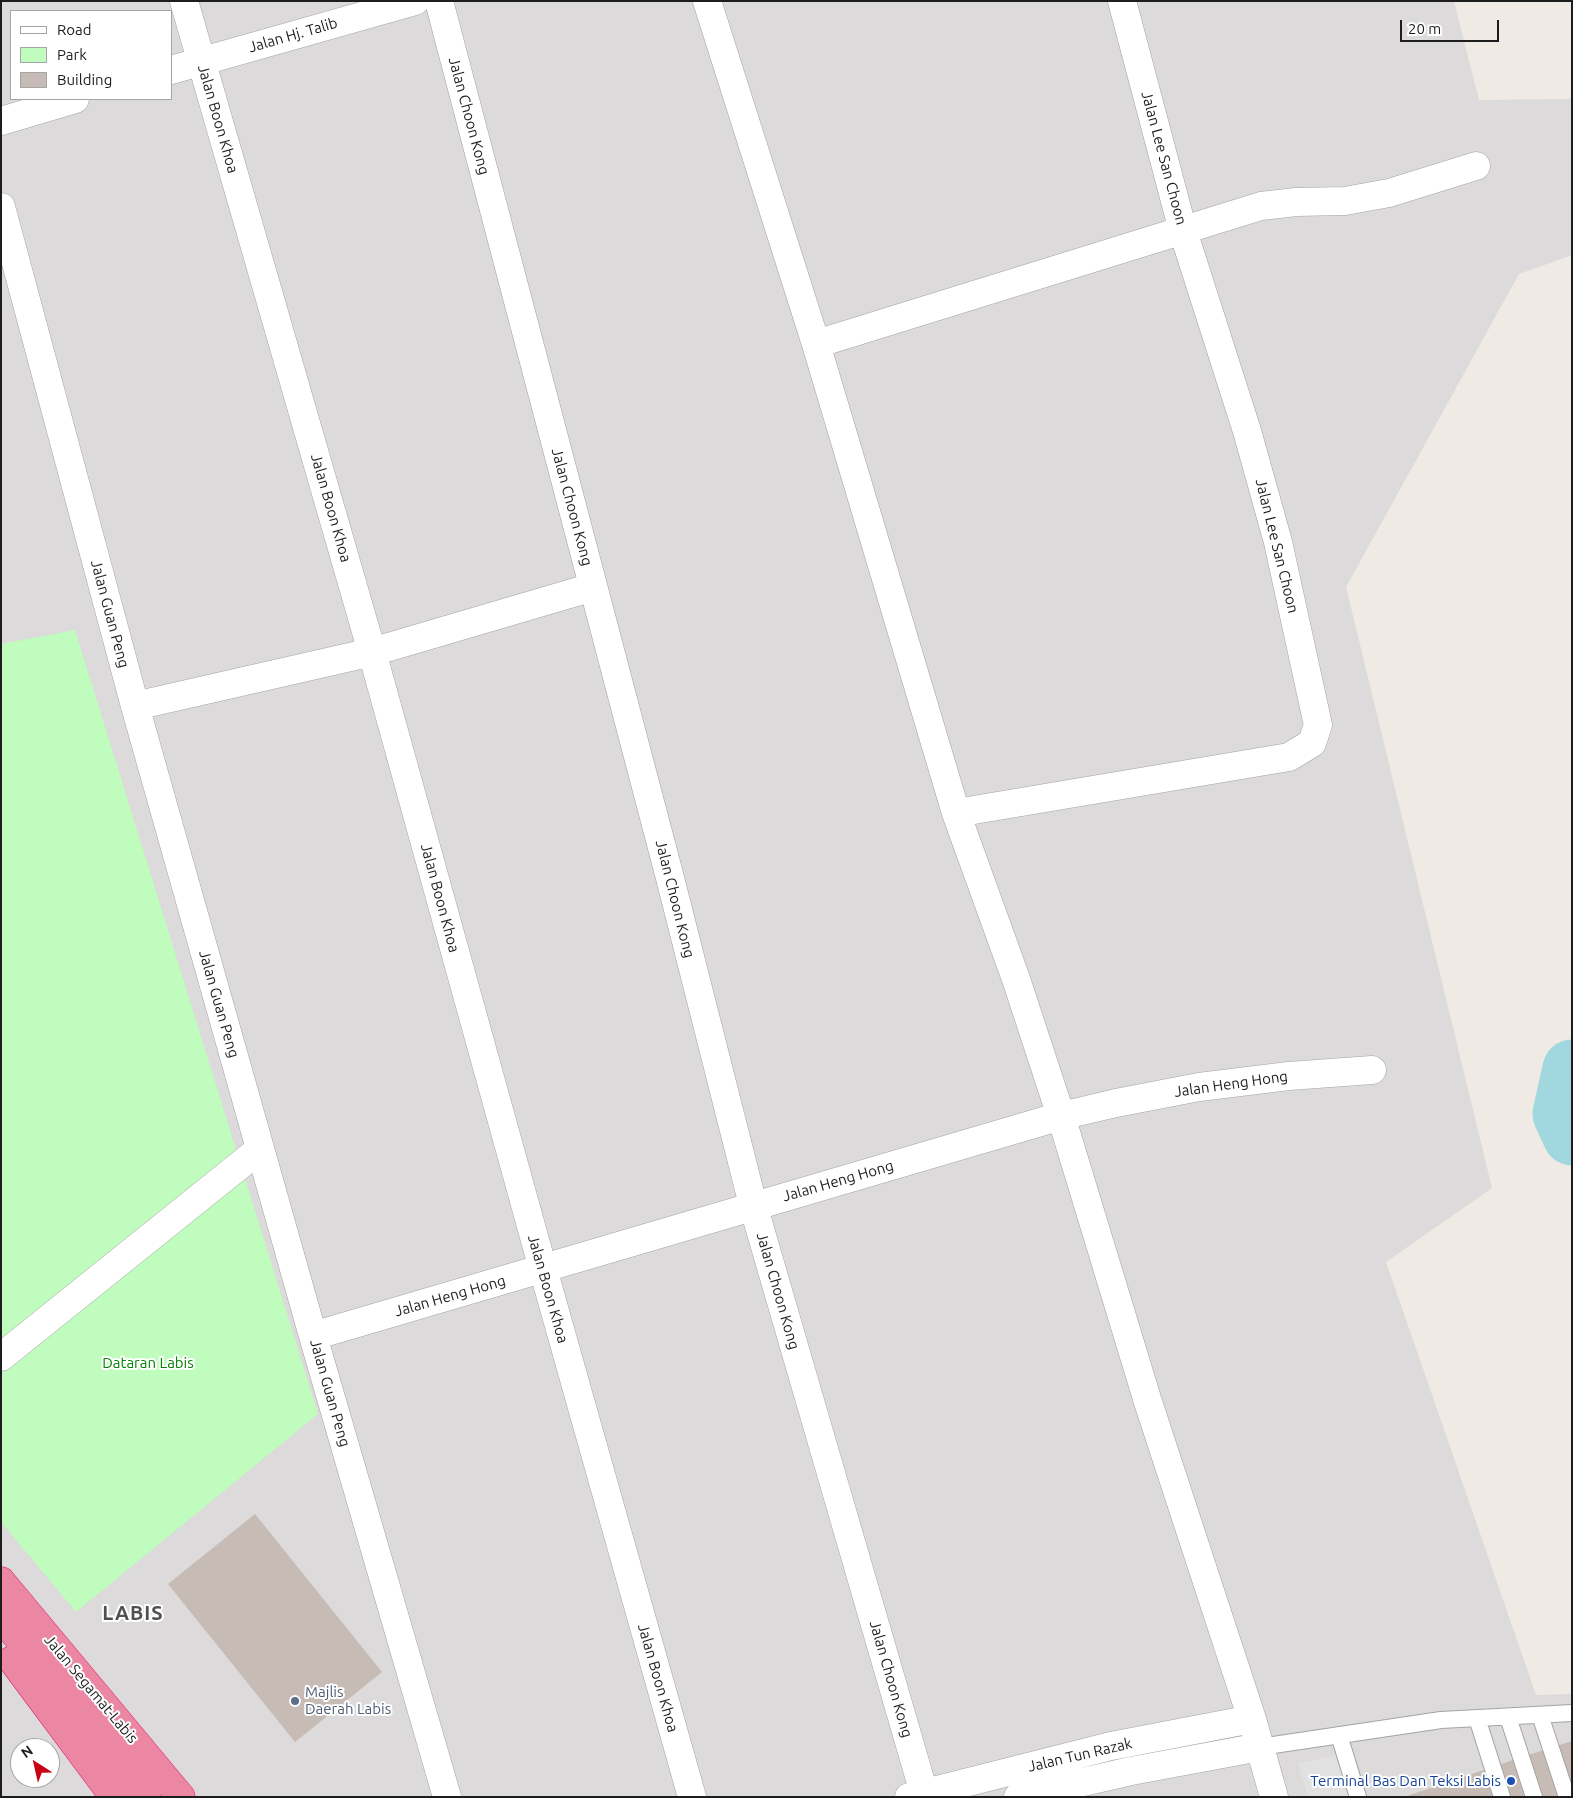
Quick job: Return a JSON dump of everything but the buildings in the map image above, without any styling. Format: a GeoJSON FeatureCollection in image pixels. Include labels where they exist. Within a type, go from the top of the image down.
{"type":"FeatureCollection","features":[{"type":"Feature","properties":{"kind":"highway","name":"Jalan Segamat-Labis"},"geometry":{"type":"LineString","coordinates":[[1,1581],[181,1797]]}},
{"type":"Feature","properties":{"kind":"highway"},"geometry":{"type":"LineString","coordinates":[[1,1617],[147,1797]]}},
{"type":"Feature","properties":{"kind":"highway"},"geometry":{"type":"LineString","coordinates":[[1,1647],[26,1677],[114,1797]]}},
{"type":"Feature","properties":{"kind":"street","name":"Jalan Boon Khoa"},"geometry":{"type":"LineString","coordinates":[[184,1],[372,652],[542,1269],[692,1797]]}},
{"type":"Feature","properties":{"kind":"street","name":"Jalan Hj. Talib"},"geometry":{"type":"LineString","coordinates":[[172,70],[415,1]]}},
{"type":"Feature","properties":{"kind":"street","name":"Jalan Choon Kong"},"geometry":{"type":"LineString","coordinates":[[439,1],[669,874],[753,1205],[917,1795]]}},
{"type":"Feature","properties":{"kind":"street"},"geometry":{"type":"LineString","coordinates":[[707,1],[816,344],[956,813],[1016,979],[1061,1116],[1148,1402],[1252,1719],[1274,1797]]}},
{"type":"Feature","properties":{"kind":"street","name":"Jalan Lee San Choon"},"geometry":{"type":"LineString","coordinates":[[956,813],[1289,757],[1312,743],[1318,725],[1278,542],[1247,431],[1183,231],[1122,1]]}},
{"type":"Feature","properties":{"kind":"street"},"geometry":{"type":"LineString","coordinates":[[1,121],[72,100]]}},
{"type":"Feature","properties":{"kind":"street"},"geometry":{"type":"LineString","coordinates":[[816,344],[1261,206],[1296,202],[1345,201],[1389,193],[1476,166]]}},
{"type":"Feature","properties":{"kind":"street","name":"Jalan Guan Peng"},"geometry":{"type":"LineString","coordinates":[[1,208],[135,706],[313,1336],[447,1797]]}},
{"type":"Feature","properties":{"kind":"street"},"geometry":{"type":"LineString","coordinates":[[135,706],[372,652],[593,587]]}},
{"type":"Feature","properties":{"kind":"street","name":"Jalan Heng Hong"},"geometry":{"type":"LineString","coordinates":[[313,1336],[753,1205],[1061,1116],[1199,1087],[1289,1076],[1372,1070]]}},
{"type":"Feature","properties":{"kind":"street"},"geometry":{"type":"LineString","coordinates":[[1,1357],[260,1150]]}},
{"type":"Feature","properties":{"kind":"street","name":"Jalan Tun Razak"},"geometry":{"type":"LineString","coordinates":[[917,1795],[1112,1746],[1252,1719]]}},
{"type":"Feature","properties":{"kind":"street","name":"Jalan Tun Razak"},"geometry":{"type":"LineString","coordinates":[[1018,1797],[1131,1771],[1260,1747]]}},
{"type":"Feature","properties":{"kind":"lane"},"geometry":{"type":"LineString","coordinates":[[1260,1747],[1441,1720],[1572,1713]]}},
{"type":"Feature","properties":{"kind":"lane"},"geometry":{"type":"LineString","coordinates":[[1540,1715],[1567,1797]]}},
{"type":"Feature","properties":{"kind":"lane"},"geometry":{"type":"LineString","coordinates":[[1508,1717],[1534,1797]]}},
{"type":"Feature","properties":{"kind":"lane"},"geometry":{"type":"LineString","coordinates":[[1477,1718],[1502,1797]]}},
{"type":"Feature","properties":{"kind":"lane"},"geometry":{"type":"LineString","coordinates":[[1339,1735],[1358,1797]]}},
{"type":"Feature","properties":{"kind":"shaded area","name":"LABIS"},"geometry":{"type":"Polygon","coordinates":[[[1,1],[1454,1],[1479,100],[1572,99],[1572,255],[1519,274],[1346,587],[1492,1188],[1386,1262],[1536,1695],[1572,1694],[1572,1797],[1,1797],[1,1]]]}},
{"type":"Feature","properties":{"kind":"shaded area"},"geometry":{"type":"Polygon","coordinates":[[[1338,1754],[1350,1797],[1308,1797],[1298,1764],[1338,1754]]]}},
{"type":"Feature","properties":{"kind":"green space","name":"Dataran Labis"},"geometry":{"type":"Polygon","coordinates":[[[75,630],[318,1414],[76,1612],[1,1522],[1,644],[75,630]]]}},
{"type":"Feature","properties":{"kind":"waterway"},"geometry":{"type":"LineString","coordinates":[[1572,1069],[1562,1114],[1572,1136]]}},
{"type":"Feature","properties":{"kind":"place","name":"Majlis Daerah Labis"},"geometry":{"type":"Point","coordinates":[295,1701]}},
{"type":"Feature","properties":{"kind":"place","name":"Terminal Bas Dan Teksi Labis"},"geometry":{"type":"Point","coordinates":[1511,1781]}},
{"type":"Feature","properties":{"kind":"district","name":"LABIS"},"geometry":{"type":"Point","coordinates":[133,1613]}}]}
